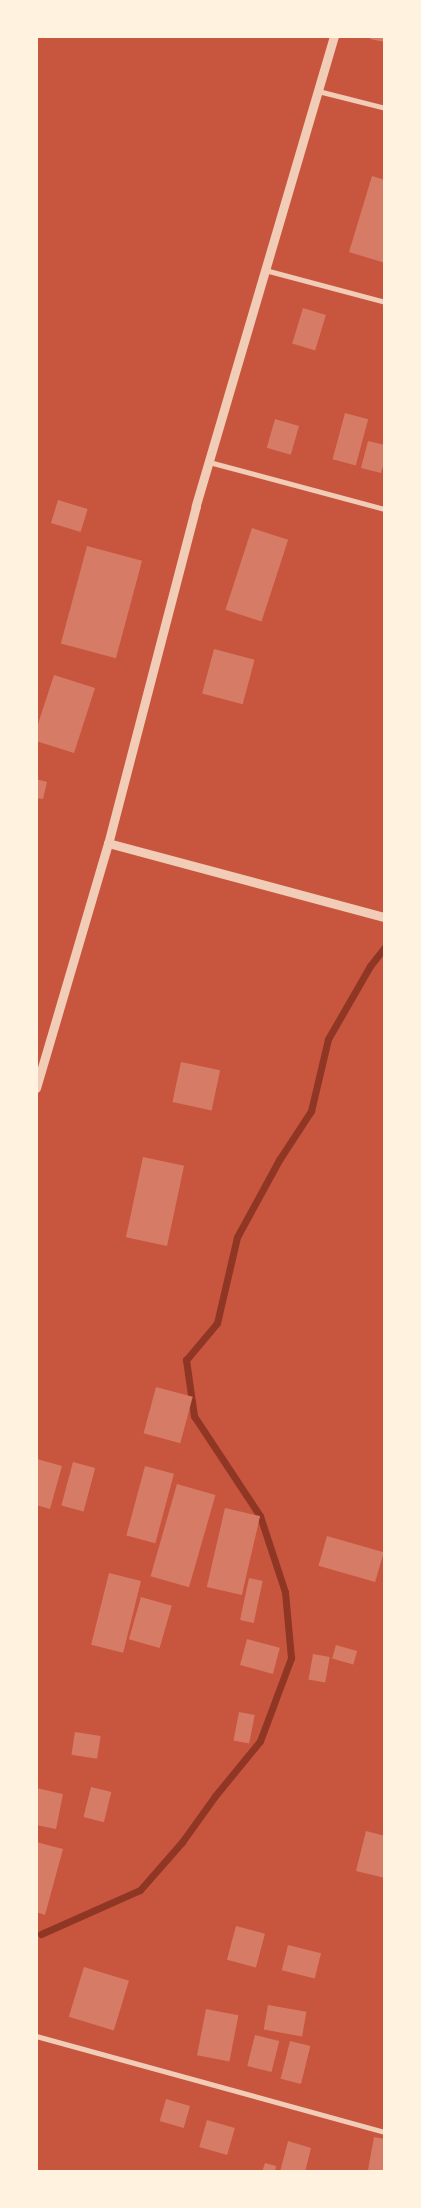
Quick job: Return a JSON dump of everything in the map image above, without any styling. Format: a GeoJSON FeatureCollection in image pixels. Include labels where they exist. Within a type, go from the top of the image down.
{"type":"FeatureCollection","features":[{"type":"Feature","properties":{"kind":"street"},"geometry":{"type":"LineString","coordinates":[[36,1088],[108,843],[209,462],[334,36]]}},
{"type":"Feature","properties":{"kind":"street"},"geometry":{"type":"LineString","coordinates":[[318,91],[385,108]]}},
{"type":"Feature","properties":{"kind":"street"},"geometry":{"type":"LineString","coordinates":[[265,270],[385,302]]}},
{"type":"Feature","properties":{"kind":"street"},"geometry":{"type":"LineString","coordinates":[[209,462],[385,509]]}},
{"type":"Feature","properties":{"kind":"street"},"geometry":{"type":"LineString","coordinates":[[108,843],[385,917]]}},
{"type":"Feature","properties":{"kind":"street"},"geometry":{"type":"LineString","coordinates":[[36,2036],[385,2132]]}},
{"type":"Feature","properties":{"kind":"building"},"geometry":{"type":"Polygon","coordinates":[[[371,36],[385,36],[385,42],[370,39],[371,36]]]}},
{"type":"Feature","properties":{"kind":"building"},"geometry":{"type":"Polygon","coordinates":[[[372,176],[385,180],[385,263],[349,252],[372,176]]]}},
{"type":"Feature","properties":{"kind":"building"},"geometry":{"type":"Polygon","coordinates":[[[303,308],[326,315],[315,350],[292,343],[303,308]]]}},
{"type":"Feature","properties":{"kind":"building"},"geometry":{"type":"Polygon","coordinates":[[[345,413],[368,419],[356,466],[333,459],[345,413]]]}},
{"type":"Feature","properties":{"kind":"building"},"geometry":{"type":"Polygon","coordinates":[[[275,419],[299,426],[291,455],[267,448],[275,419]]]}},
{"type":"Feature","properties":{"kind":"building"},"geometry":{"type":"Polygon","coordinates":[[[368,441],[385,445],[385,459],[381,473],[361,468],[368,441]]]}},
{"type":"Feature","properties":{"kind":"building"},"geometry":{"type":"Polygon","coordinates":[[[58,500],[88,509],[81,532],[51,523],[58,500]]]}},
{"type":"Feature","properties":{"kind":"building"},"geometry":{"type":"Polygon","coordinates":[[[252,528],[288,540],[262,622],[225,610],[252,528]]]}},
{"type":"Feature","properties":{"kind":"building"},"geometry":{"type":"Polygon","coordinates":[[[87,546],[142,561],[116,658],[61,644],[87,546]]]}},
{"type":"Feature","properties":{"kind":"building"},"geometry":{"type":"Polygon","coordinates":[[[214,649],[255,660],[243,704],[202,693],[214,649]]]}},
{"type":"Feature","properties":{"kind":"building"},"geometry":{"type":"Polygon","coordinates":[[[54,675],[95,688],[74,753],[36,741],[36,730],[54,675]]]}},
{"type":"Feature","properties":{"kind":"building"},"geometry":{"type":"Polygon","coordinates":[[[36,779],[47,782],[43,799],[36,798],[36,779]]]}},
{"type":"Feature","properties":{"kind":"building"},"geometry":{"type":"Polygon","coordinates":[[[181,1062],[220,1070],[212,1110],[172,1102],[181,1062]]]}},
{"type":"Feature","properties":{"kind":"building"},"geometry":{"type":"Polygon","coordinates":[[[143,1157],[184,1166],[167,1246],[126,1237],[143,1157]]]}},
{"type":"Feature","properties":{"kind":"building"},"geometry":{"type":"Polygon","coordinates":[[[156,1387],[193,1397],[180,1443],[144,1433],[156,1387]]]}},
{"type":"Feature","properties":{"kind":"building"},"geometry":{"type":"Polygon","coordinates":[[[37,1459],[62,1466],[50,1509],[36,1505],[37,1459]]]}},
{"type":"Feature","properties":{"kind":"building"},"geometry":{"type":"Polygon","coordinates":[[[73,1462],[95,1468],[84,1511],[61,1505],[73,1462]]]}},
{"type":"Feature","properties":{"kind":"building"},"geometry":{"type":"Polygon","coordinates":[[[145,1466],[174,1474],[155,1543],[126,1536],[145,1466]]]}},
{"type":"Feature","properties":{"kind":"building"},"geometry":{"type":"Polygon","coordinates":[[[177,1484],[215,1495],[189,1587],[151,1576],[177,1484]]]}},
{"type":"Feature","properties":{"kind":"building"},"geometry":{"type":"Polygon","coordinates":[[[225,1508],[260,1516],[242,1595],[207,1587],[225,1508]]]}},
{"type":"Feature","properties":{"kind":"building"},"geometry":{"type":"Polygon","coordinates":[[[327,1536],[384,1552],[375,1582],[318,1566],[327,1536]]]}},
{"type":"Feature","properties":{"kind":"building"},"geometry":{"type":"Polygon","coordinates":[[[109,1573],[141,1581],[123,1653],[91,1645],[109,1573]]]}},
{"type":"Feature","properties":{"kind":"building"},"geometry":{"type":"Polygon","coordinates":[[[249,1578],[263,1581],[254,1623],[240,1620],[249,1578]]]}},
{"type":"Feature","properties":{"kind":"building"},"geometry":{"type":"Polygon","coordinates":[[[141,1597],[172,1606],[160,1648],[129,1639],[141,1597]]]}},
{"type":"Feature","properties":{"kind":"building"},"geometry":{"type":"Polygon","coordinates":[[[247,1639],[280,1648],[273,1674],[240,1665],[247,1639]]]}},
{"type":"Feature","properties":{"kind":"building"},"geometry":{"type":"Polygon","coordinates":[[[336,1645],[357,1651],[353,1665],[332,1658],[336,1645]]]}},
{"type":"Feature","properties":{"kind":"building"},"geometry":{"type":"Polygon","coordinates":[[[313,1654],[330,1657],[325,1683],[308,1680],[313,1654]]]}},
{"type":"Feature","properties":{"kind":"building"},"geometry":{"type":"Polygon","coordinates":[[[239,1712],[255,1715],[249,1744],[233,1740],[239,1712]]]}},
{"type":"Feature","properties":{"kind":"building"},"geometry":{"type":"Polygon","coordinates":[[[75,1732],[101,1736],[97,1759],[71,1755],[75,1732]]]}},
{"type":"Feature","properties":{"kind":"building"},"geometry":{"type":"Polygon","coordinates":[[[91,1787],[111,1792],[104,1822],[84,1817],[91,1787]]]}},
{"type":"Feature","properties":{"kind":"building"},"geometry":{"type":"Polygon","coordinates":[[[36,1788],[63,1794],[56,1829],[36,1825],[36,1788]]]}},
{"type":"Feature","properties":{"kind":"building"},"geometry":{"type":"Polygon","coordinates":[[[366,1831],[385,1836],[385,1878],[356,1871],[366,1831]]]}},
{"type":"Feature","properties":{"kind":"building"},"geometry":{"type":"Polygon","coordinates":[[[36,1842],[63,1849],[45,1915],[36,1912],[36,1842]]]}},
{"type":"Feature","properties":{"kind":"building"},"geometry":{"type":"Polygon","coordinates":[[[236,1926],[265,1934],[256,1968],[227,1960],[236,1926]]]}},
{"type":"Feature","properties":{"kind":"building"},"geometry":{"type":"Polygon","coordinates":[[[288,1945],[321,1953],[315,1978],[282,1970],[288,1945]]]}},
{"type":"Feature","properties":{"kind":"building"},"geometry":{"type":"Polygon","coordinates":[[[84,1967],[129,1981],[114,2030],[69,2017],[84,1967]]]}},
{"type":"Feature","properties":{"kind":"building"},"geometry":{"type":"Polygon","coordinates":[[[268,2005],[306,2012],[302,2036],[264,2030],[268,2005]]]}},
{"type":"Feature","properties":{"kind":"building"},"geometry":{"type":"Polygon","coordinates":[[[206,2009],[238,2015],[229,2061],[197,2055],[206,2009]]]}},
{"type":"Feature","properties":{"kind":"building"},"geometry":{"type":"Polygon","coordinates":[[[255,2035],[279,2041],[272,2072],[247,2066],[255,2035]]]}},
{"type":"Feature","properties":{"kind":"building"},"geometry":{"type":"Polygon","coordinates":[[[290,2041],[310,2046],[301,2084],[281,2079],[290,2041]]]}},
{"type":"Feature","properties":{"kind":"building"},"geometry":{"type":"Polygon","coordinates":[[[166,2099],[190,2106],[184,2128],[160,2121],[166,2099]]]}},
{"type":"Feature","properties":{"kind":"building"},"geometry":{"type":"Polygon","coordinates":[[[207,2120],[235,2128],[227,2155],[199,2147],[207,2120]]]}},
{"type":"Feature","properties":{"kind":"building"},"geometry":{"type":"Polygon","coordinates":[[[374,2137],[385,2139],[385,2172],[368,2170],[374,2137]]]}},
{"type":"Feature","properties":{"kind":"building"},"geometry":{"type":"Polygon","coordinates":[[[288,2141],[311,2148],[305,2172],[280,2172],[288,2141]]]}},
{"type":"Feature","properties":{"kind":"building"},"geometry":{"type":"Polygon","coordinates":[[[265,2163],[276,2166],[275,2172],[262,2172],[265,2163]]]}},
{"type":"Feature","properties":{"kind":"waterway"},"geometry":{"type":"LineString","coordinates":[[41,1934],[140,1890],[182,1842],[215,1796],[260,1741],[291,1658],[285,1592],[260,1516],[194,1416],[186,1360],[217,1323],[237,1237],[279,1160],[311,1111],[328,1039],[370,966],[385,947]]}}]}
